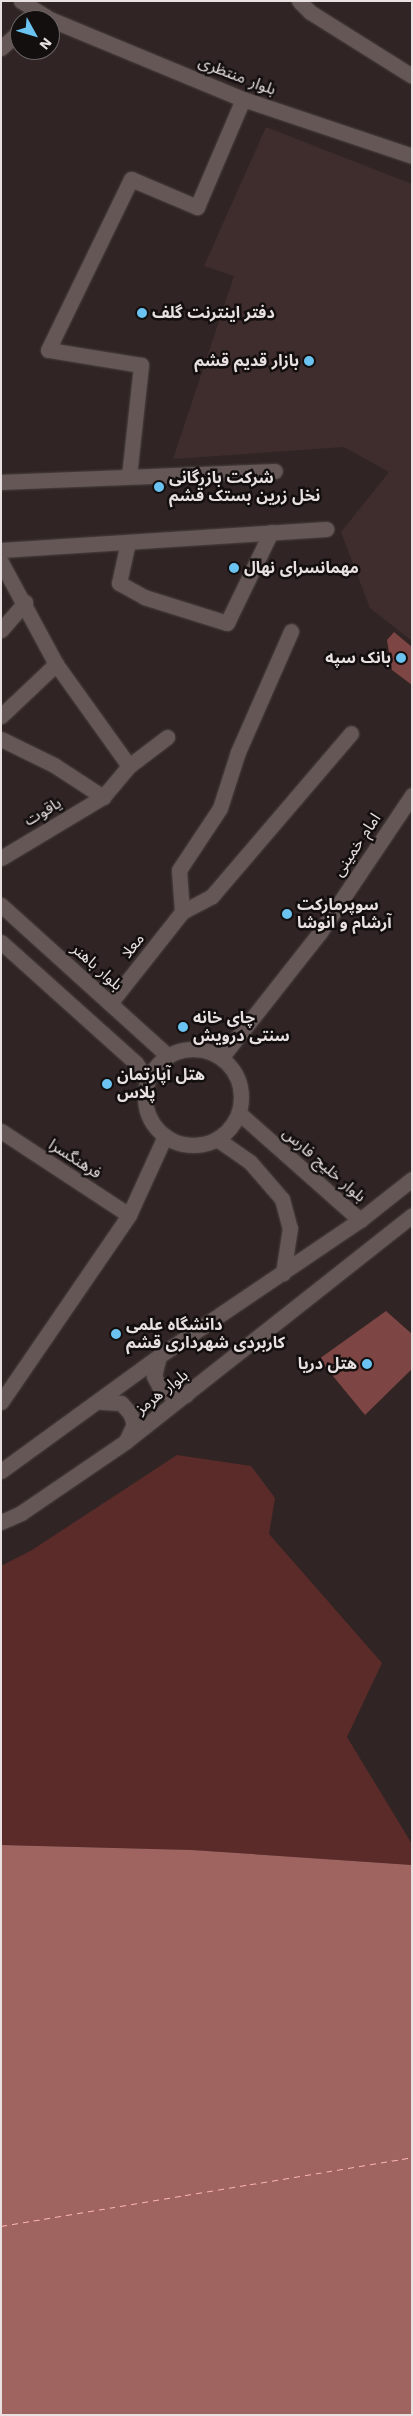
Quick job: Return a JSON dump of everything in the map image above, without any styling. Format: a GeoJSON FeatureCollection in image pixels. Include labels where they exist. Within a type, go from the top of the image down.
{"type":"FeatureCollection","features":[{"type":"Feature","properties":{"kind":"street","name":"بلوار منتظری"},"geometry":{"type":"LineString","coordinates":[[21,1],[35,10]]}},
{"type":"Feature","properties":{"kind":"street"},"geometry":{"type":"LineString","coordinates":[[299,1],[310,12],[412,76]]}},
{"type":"Feature","properties":{"kind":"street","name":"بلوار منتظری"},"geometry":{"type":"LineString","coordinates":[[60,24],[243,99],[412,156]]}},
{"type":"Feature","properties":{"kind":"street"},"geometry":{"type":"LineString","coordinates":[[129,476],[141,365],[48,350],[131,180],[197,207],[243,99]]}},
{"type":"Feature","properties":{"kind":"street"},"geometry":{"type":"LineString","coordinates":[[1,482],[275,472]]}},
{"type":"Feature","properties":{"kind":"street"},"geometry":{"type":"LineString","coordinates":[[1,550],[326,529]]}},
{"type":"Feature","properties":{"kind":"street"},"geometry":{"type":"LineString","coordinates":[[128,542],[119,583],[144,597],[227,624],[271,532]]}},
{"type":"Feature","properties":{"kind":"street"},"geometry":{"type":"LineString","coordinates":[[1,562],[25,602],[56,664],[129,766]]}},
{"type":"Feature","properties":{"kind":"street"},"geometry":{"type":"LineString","coordinates":[[1,630],[25,602]]}},
{"type":"Feature","properties":{"kind":"street"},"geometry":{"type":"LineString","coordinates":[[291,630],[238,752],[220,808],[179,870],[182,912],[212,896],[351,733]]}},
{"type":"Feature","properties":{"kind":"street"},"geometry":{"type":"LineString","coordinates":[[1,716],[56,664]]}},
{"type":"Feature","properties":{"kind":"street","name":"یاقوت"},"geometry":{"type":"LineString","coordinates":[[1,858],[103,797],[129,766],[167,737]]}},
{"type":"Feature","properties":{"kind":"street"},"geometry":{"type":"LineString","coordinates":[[1,739],[54,765],[103,797]]}},
{"type":"Feature","properties":{"kind":"street","name":"امام خمینی"},"geometry":{"type":"LineString","coordinates":[[221,1058],[320,932],[412,795]]}},
{"type":"Feature","properties":{"kind":"street","name":"بلوار باهنر"},"geometry":{"type":"LineString","coordinates":[[1,905],[111,1002],[168,1056]]}},
{"type":"Feature","properties":{"kind":"street","name":"معلا"},"geometry":{"type":"LineString","coordinates":[[111,1002],[182,912]]}},
{"type":"Feature","properties":{"kind":"street"},"geometry":{"type":"LineString","coordinates":[[1,942],[136,1064],[148,1082]]}},
{"type":"Feature","properties":{"kind":"street"},"geometry":{"type":"LineString","coordinates":[[195,1049],[221,1058],[230,1066],[241,1088],[238,1113],[226,1132],[217,1139],[190,1145],[165,1136],[153,1122],[146,1106],[148,1082],[156,1067],[168,1056],[195,1049]]}},
{"type":"Feature","properties":{"kind":"street","name":"بلوار خلیج فارس"},"geometry":{"type":"LineString","coordinates":[[238,1113],[360,1220],[412,1179]]}},
{"type":"Feature","properties":{"kind":"street","name":"فرهنگسرا"},"geometry":{"type":"LineString","coordinates":[[1,1131],[128,1215]]}},
{"type":"Feature","properties":{"kind":"street"},"geometry":{"type":"LineString","coordinates":[[1,1402],[128,1215],[165,1136]]}},
{"type":"Feature","properties":{"kind":"street"},"geometry":{"type":"LineString","coordinates":[[217,1139],[250,1162],[282,1199],[290,1228],[283,1273]]}},
{"type":"Feature","properties":{"kind":"street","name":"بلوار هرمز"},"geometry":{"type":"LineString","coordinates":[[1,1522],[21,1513],[125,1442],[412,1215]]}},
{"type":"Feature","properties":{"kind":"street","name":"بلوار هرمز"},"geometry":{"type":"LineString","coordinates":[[1,1472],[101,1402],[159,1356],[360,1220]]}},
{"type":"Feature","properties":{"kind":"street"},"geometry":{"type":"LineString","coordinates":[[159,1356],[154,1376],[160,1388],[171,1395],[186,1395]]}},
{"type":"Feature","properties":{"kind":"street"},"geometry":{"type":"LineString","coordinates":[[101,1402],[121,1403],[130,1413],[134,1424],[125,1442]]}},
{"type":"Feature","properties":{"kind":"shaded area","name":"بازار قدیم قشم"},"geometry":{"type":"Polygon","coordinates":[[[266,127],[412,184],[412,641],[370,608],[341,532],[389,472],[344,447],[173,459],[234,276],[204,266],[266,127]]]}},
{"type":"Feature","properties":{"kind":"shaded area"},"geometry":{"type":"Polygon","coordinates":[[[177,1455],[251,1466],[275,1498],[269,1534],[382,1663],[347,1737],[412,1844],[412,1865],[192,1850],[1,1845],[1,1566],[32,1550],[177,1455]]]}},
{"type":"Feature","properties":{"kind":"shaded area"},"geometry":{"type":"Polygon","coordinates":[[[1,1845],[192,1850],[412,1865],[412,2415],[1,2415],[1,1845]]]}},
{"type":"Feature","properties":{"kind":"building","name":"بانک سپه"},"geometry":{"type":"Polygon","coordinates":[[[394,632],[412,647],[412,685],[392,670],[387,640],[394,632]]]}},
{"type":"Feature","properties":{"kind":"building","name":"هتل دریا"},"geometry":{"type":"Polygon","coordinates":[[[386,1311],[412,1334],[412,1369],[365,1415],[319,1359],[386,1311]]]}},
{"type":"Feature","properties":{"kind":"ferry route"},"geometry":{"type":"LineString","coordinates":[[1,2226],[412,2157]]}},
{"type":"Feature","properties":{"kind":"place","name":"دفتر اینترنت گلف"},"geometry":{"type":"Point","coordinates":[142,313]}},
{"type":"Feature","properties":{"kind":"place","name":"بازار قدیم قشم"},"geometry":{"type":"Point","coordinates":[309,361]}},
{"type":"Feature","properties":{"kind":"place","name":"شرکت بازرگانی نخل زرین بستک قشم"},"geometry":{"type":"Point","coordinates":[159,487]}},
{"type":"Feature","properties":{"kind":"place","name":"مهمانسرای نهال"},"geometry":{"type":"Point","coordinates":[234,568]}},
{"type":"Feature","properties":{"kind":"place","name":"بانک سپه"},"geometry":{"type":"Point","coordinates":[401,658]}},
{"type":"Feature","properties":{"kind":"place","name":"سوپرمارکت آرشام و انوشا"},"geometry":{"type":"Point","coordinates":[287,914]}},
{"type":"Feature","properties":{"kind":"place","name":"چای خانه سنتی درویش"},"geometry":{"type":"Point","coordinates":[183,1027]}},
{"type":"Feature","properties":{"kind":"place","name":"هتل آپارتمان پلاس"},"geometry":{"type":"Point","coordinates":[107,1084]}},
{"type":"Feature","properties":{"kind":"place","name":"دانشگاه علمی کاربردی شهرداری قشم"},"geometry":{"type":"Point","coordinates":[116,1334]}},
{"type":"Feature","properties":{"kind":"place","name":"هتل دریا"},"geometry":{"type":"Point","coordinates":[367,1364]}}]}
